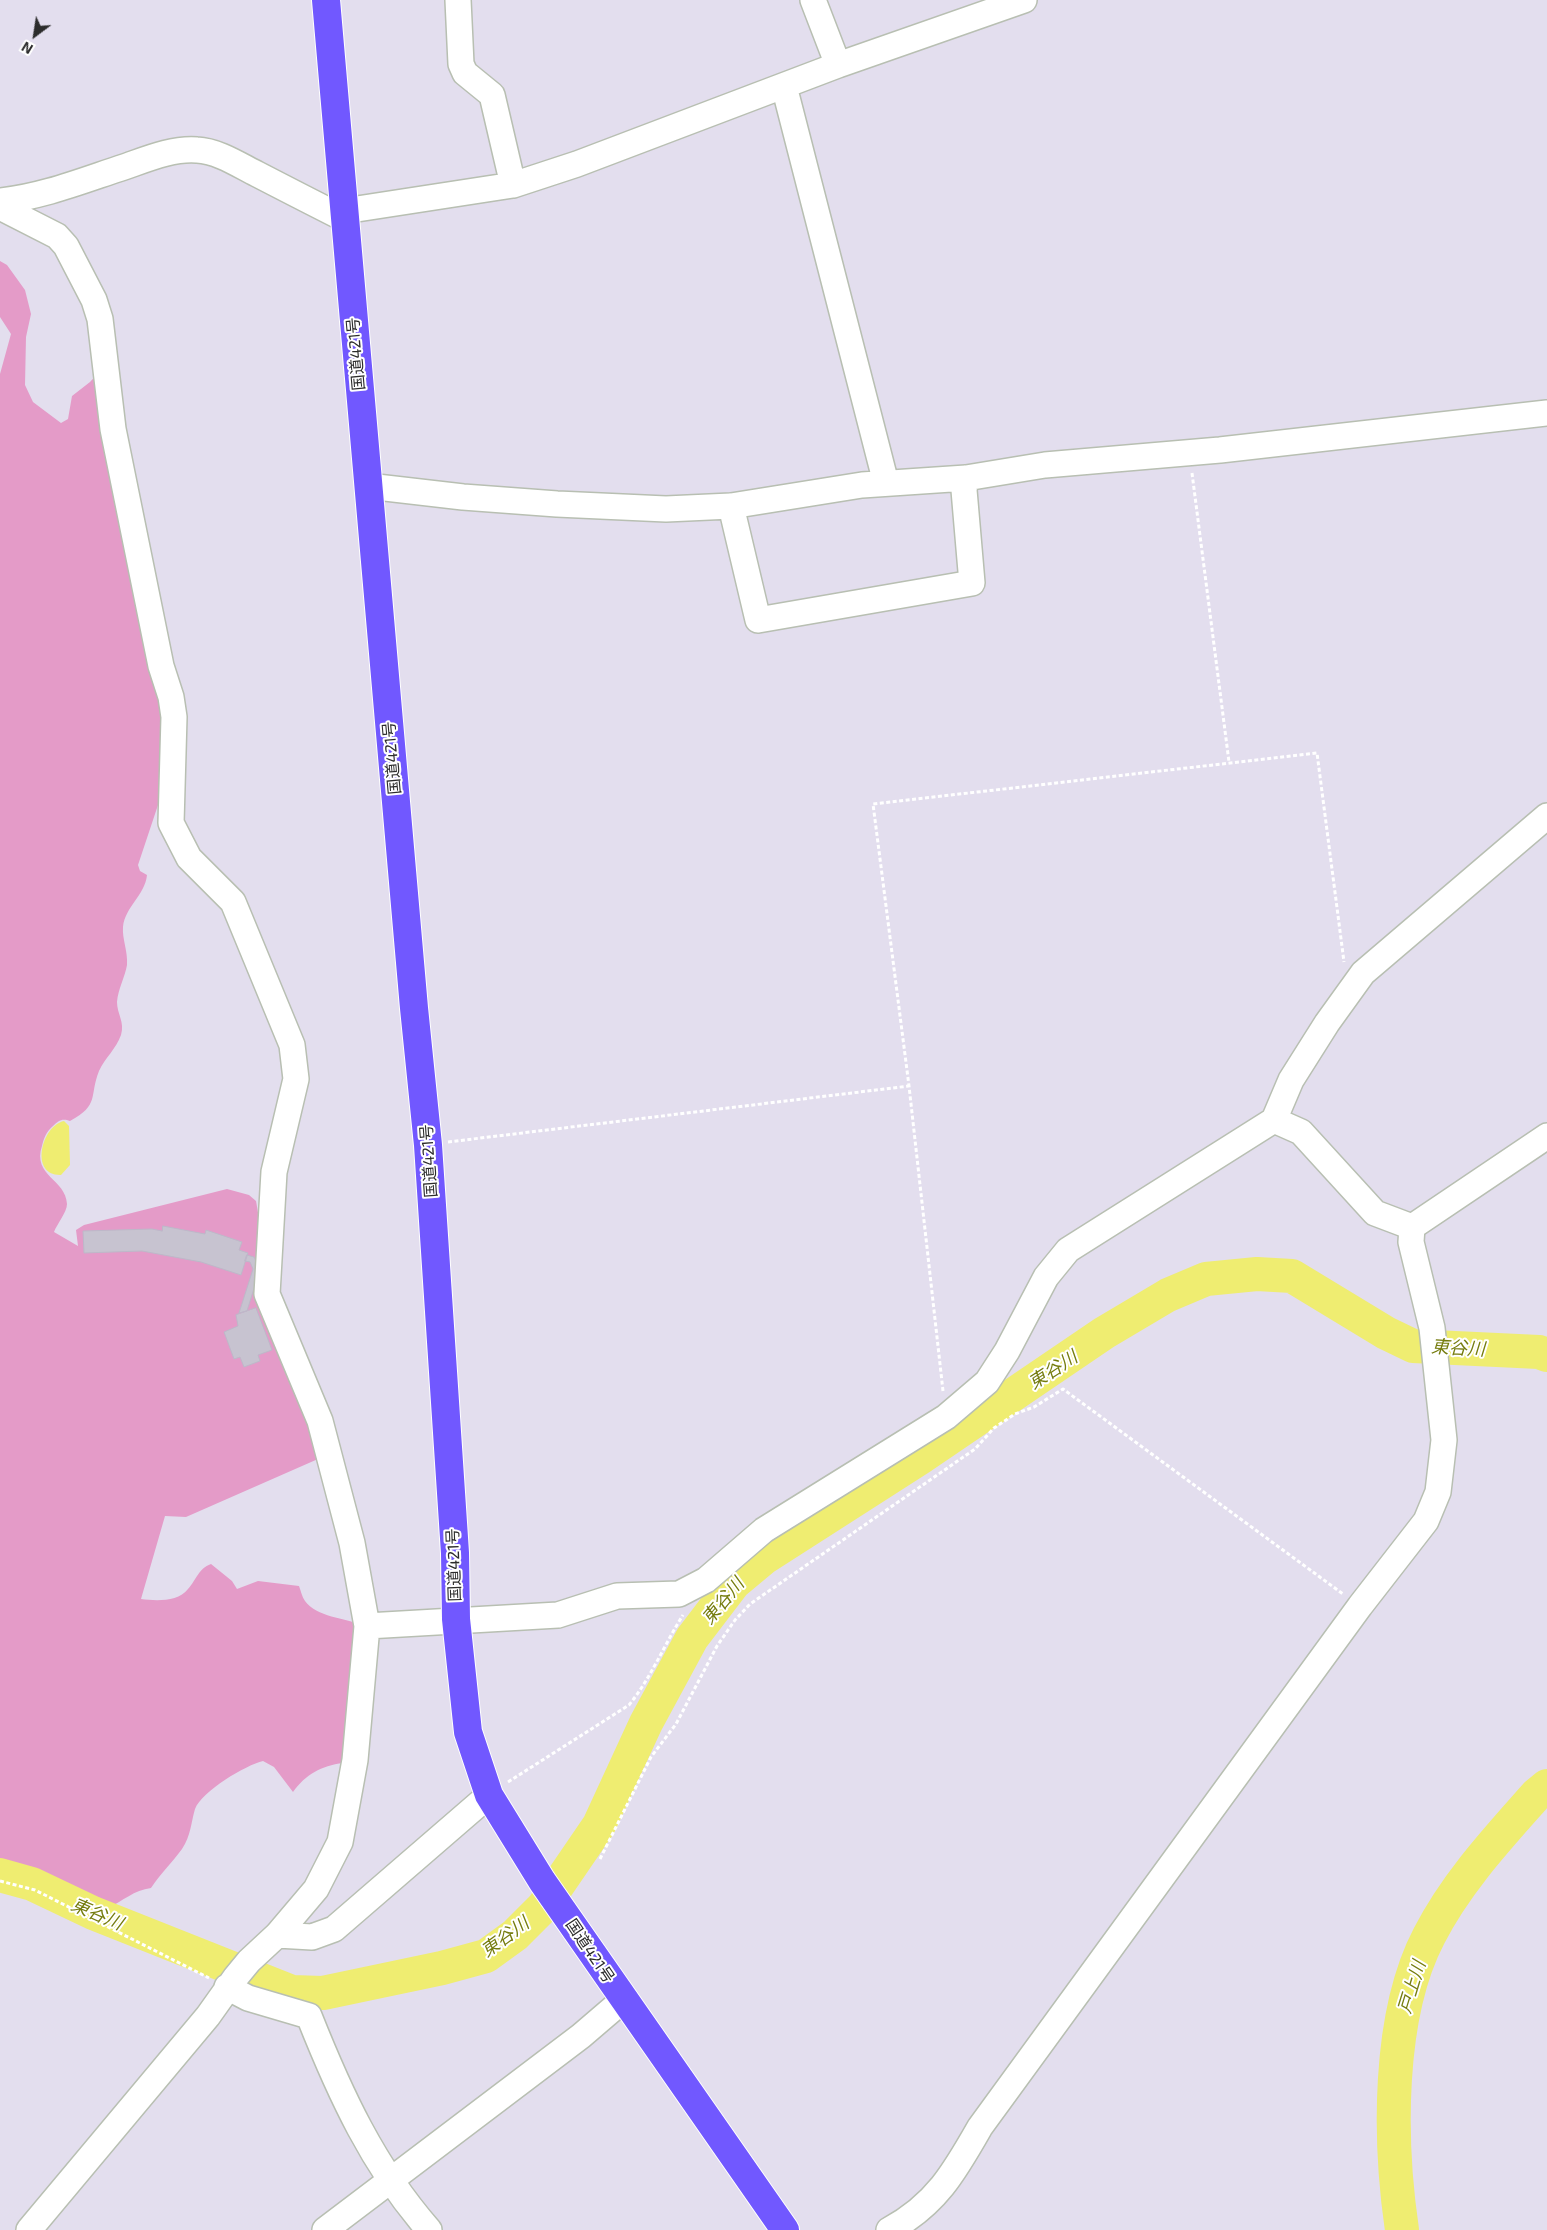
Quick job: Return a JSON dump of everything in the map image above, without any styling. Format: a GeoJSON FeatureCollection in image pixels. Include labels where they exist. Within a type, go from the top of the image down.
{"type":"FeatureCollection","features":[{"type":"Feature","properties":{"kind":"highway","name":"国道421号"},"geometry":{"type":"LineString","coordinates":[[326,0],[414,1008],[428,1144],[455,1553],[456,1619],[468,1732],[489,1795],[542,1881],[623,2000],[785,2230]]}},
{"type":"Feature","properties":{"kind":"street"},"geometry":{"type":"LineString","coordinates":[[458,0],[461,64],[465,73],[492,95],[513,186]]}},
{"type":"Feature","properties":{"kind":"street"},"geometry":{"type":"LineString","coordinates":[[813,0],[838,65]]}},
{"type":"Feature","properties":{"kind":"street"},"geometry":{"type":"LineString","coordinates":[[0,201],[15,200],[79,182],[179,150],[210,152],[344,215],[513,186],[577,164],[838,65],[1024,0]]}},
{"type":"Feature","properties":{"kind":"street"},"geometry":{"type":"LineString","coordinates":[[784,86],[886,483]]}},
{"type":"Feature","properties":{"kind":"street"},"geometry":{"type":"LineString","coordinates":[[0,207],[57,236],[66,246],[94,300],[100,319],[113,429],[161,666],[172,697],[174,717],[171,823],[189,858],[234,902],[292,1045],[296,1079],[274,1172],[267,1294],[320,1421],[352,1543],[366,1626],[355,1760],[340,1842],[316,1889],[277,1935],[237,1975],[208,2016],[29,2230]]}},
{"type":"Feature","properties":{"kind":"street"},"geometry":{"type":"LineString","coordinates":[[368,486],[463,497],[557,504],[666,509],[731,506],[886,483],[966,478],[1045,465],[1189,453],[1547,413]]}},
{"type":"Feature","properties":{"kind":"street"},"geometry":{"type":"LineString","coordinates":[[731,506],[758,620],[972,584],[964,490],[966,478]]}},
{"type":"Feature","properties":{"kind":"street"},"geometry":{"type":"LineString","coordinates":[[366,1626],[456,1619],[558,1615],[616,1596],[679,1594],[706,1580],[764,1530],[946,1417],[987,1382],[1007,1351],[1046,1277],[1068,1250],[1274,1120],[1291,1080],[1363,973],[1424,919],[1484,872],[1547,816]]}},
{"type":"Feature","properties":{"kind":"street"},"geometry":{"type":"LineString","coordinates":[[1274,1120],[1301,1132],[1375,1213],[1412,1227]]}},
{"type":"Feature","properties":{"kind":"street"},"geometry":{"type":"LineString","coordinates":[[1412,1227],[1547,1136]]}},
{"type":"Feature","properties":{"kind":"street"},"geometry":{"type":"LineString","coordinates":[[889,2230],[932,2199],[952,2176],[980,2127],[1360,1606],[1426,1521],[1438,1492],[1444,1440],[1432,1328],[1411,1242],[1412,1227]]}},
{"type":"Feature","properties":{"kind":"street"},"geometry":{"type":"LineString","coordinates":[[277,1935],[312,1937],[334,1929],[489,1795]]}},
{"type":"Feature","properties":{"kind":"street"},"geometry":{"type":"LineString","coordinates":[[237,1975],[248,1998],[309,2016],[333,2076],[373,2156],[389,2180],[430,2230]]}},
{"type":"Feature","properties":{"kind":"street"},"geometry":{"type":"LineString","coordinates":[[325,2230],[581,2036],[623,2000]]}},
{"type":"Feature","properties":{"kind":"path"},"geometry":{"type":"LineString","coordinates":[[1189,453],[1229,762]]}},
{"type":"Feature","properties":{"kind":"path"},"geometry":{"type":"LineString","coordinates":[[942,1379],[910,1086],[873,804],[1317,753],[1345,976],[1353,986]]}},
{"type":"Feature","properties":{"kind":"path"},"geometry":{"type":"LineString","coordinates":[[428,1144],[910,1086]]}},
{"type":"Feature","properties":{"kind":"path"},"geometry":{"type":"LineString","coordinates":[[600,1859],[651,1757],[676,1724],[717,1646],[735,1620],[750,1604],[975,1449],[1001,1423],[1015,1414],[1034,1407],[1064,1389],[1360,1606]]}},
{"type":"Feature","properties":{"kind":"path"},"geometry":{"type":"LineString","coordinates":[[489,1795],[629,1705],[641,1690],[668,1640],[687,1610]]}},
{"type":"Feature","properties":{"kind":"path"},"geometry":{"type":"LineString","coordinates":[[0,1880],[34,1890],[237,1975]]}},
{"type":"Feature","properties":{"kind":"shaded area"},"geometry":{"type":"Polygon","coordinates":[[[0,261],[7,265],[25,290],[31,314],[26,337],[25,385],[33,402],[61,423],[68,419],[72,396],[90,382],[101,370],[167,696],[159,802],[138,865],[140,871],[147,875],[143,889],[127,913],[123,927],[127,965],[117,1002],[122,1026],[121,1035],[99,1071],[90,1105],[70,1121],[58,1121],[47,1133],[42,1146],[40,1156],[45,1171],[61,1189],[67,1204],[54,1232],[78,1246],[76,1230],[84,1225],[227,1189],[249,1195],[256,1201],[260,1224],[321,1440],[318,1459],[186,1517],[165,1516],[141,1599],[160,1600],[179,1596],[188,1589],[203,1569],[211,1564],[232,1581],[237,1589],[258,1581],[299,1586],[305,1601],[316,1611],[361,1625],[343,1763],[328,1766],[315,1772],[303,1780],[293,1792],[274,1767],[263,1761],[236,1773],[206,1794],[199,1802],[195,1809],[185,1844],[151,1888],[134,1893],[108,1908],[14,1871],[0,1868],[0,374],[11,334],[0,317],[0,261]]]}},
{"type":"Feature","properties":{"kind":"shaded area"},"geometry":{"type":"Polygon","coordinates":[[[64,1121],[69,1126],[70,1165],[61,1175],[51,1173],[45,1168],[42,1160],[42,1150],[49,1132],[56,1125],[64,1121]]]}},
{"type":"Feature","properties":{"kind":"building"},"geometry":{"type":"Polygon","coordinates":[[[163,1226],[205,1234],[206,1230],[242,1242],[239,1250],[248,1253],[241,1275],[201,1262],[142,1251],[84,1253],[83,1231],[152,1229],[162,1231],[163,1226]]]}},
{"type":"Feature","properties":{"kind":"building"},"geometry":{"type":"Polygon","coordinates":[[[247,1255],[254,1257],[260,1269],[247,1311],[239,1313],[253,1269],[250,1262],[245,1261],[247,1255]]]}},
{"type":"Feature","properties":{"kind":"building"},"geometry":{"type":"Polygon","coordinates":[[[256,1308],[272,1350],[258,1355],[260,1361],[244,1367],[240,1357],[234,1359],[224,1332],[238,1326],[236,1315],[256,1308]]]}},
{"type":"Feature","properties":{"kind":"waterway","name":"東谷川"},"geometry":{"type":"LineString","coordinates":[[0,1875],[32,1884],[93,1913],[292,1992],[323,1993],[442,1968],[486,1956],[515,1935],[543,1907],[599,1825],[646,1723],[692,1638],[734,1583],[764,1558],[920,1458],[1104,1333],[1168,1295],[1206,1279],[1257,1274],[1292,1276],[1386,1333],[1413,1346],[1539,1352],[1547,1355]]}},
{"type":"Feature","properties":{"kind":"waterway","name":"戸上川"},"geometry":{"type":"LineString","coordinates":[[1402,2230],[1395,2158],[1395,2080],[1405,2003],[1415,1968],[1429,1936],[1464,1880],[1536,1795],[1547,1786]]}}]}
